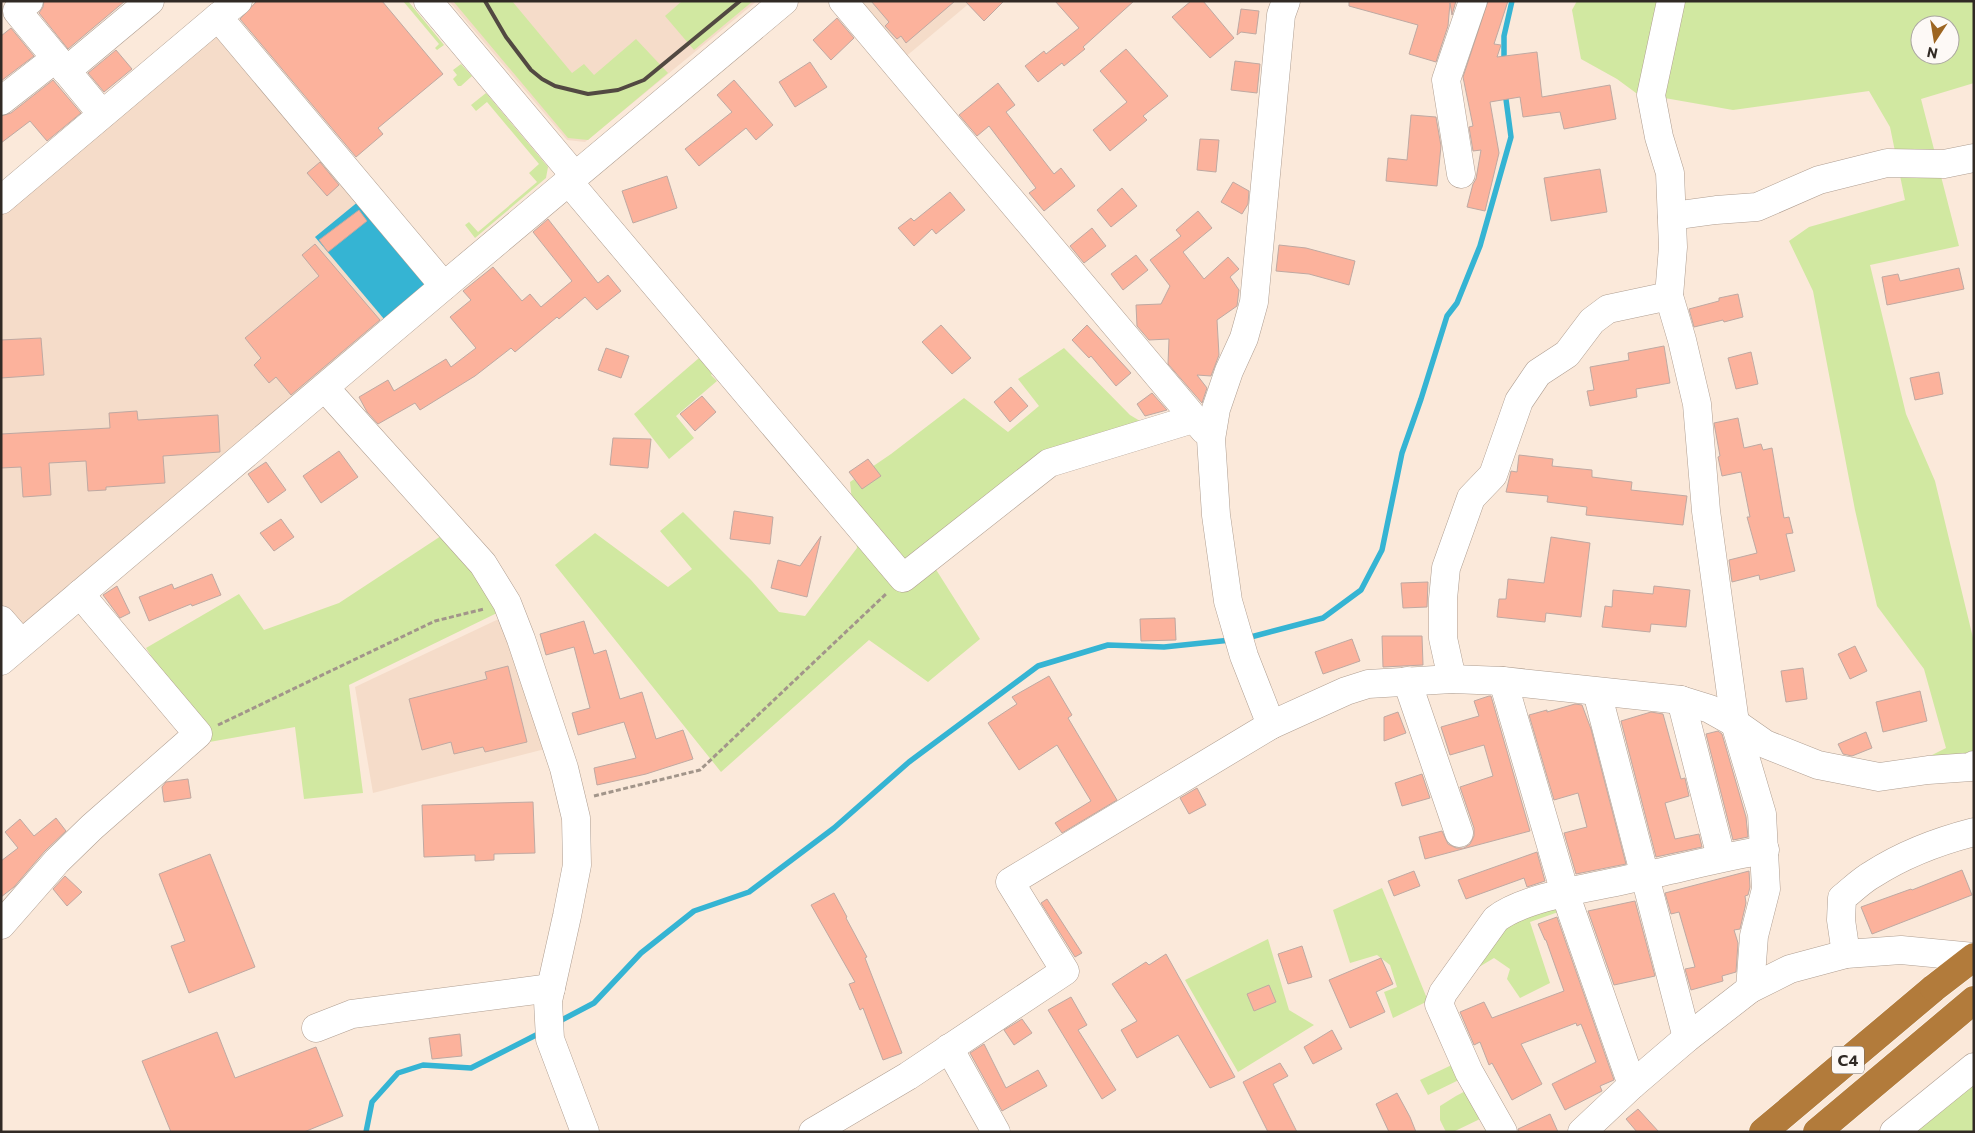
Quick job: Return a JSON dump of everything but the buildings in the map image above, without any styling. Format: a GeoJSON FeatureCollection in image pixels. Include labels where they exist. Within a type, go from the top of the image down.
{"type":"FeatureCollection","features":[{"type":"Feature","properties":{"kind":"highway","name":"C4"},"geometry":{"type":"LineString","coordinates":[[1763,1132],[1934,988],[1974,957]]}},
{"type":"Feature","properties":{"kind":"highway","name":"C4"},"geometry":{"type":"LineString","coordinates":[[1817,1132],[1974,1000]]}},
{"type":"Feature","properties":{"kind":"street"},"geometry":{"type":"LineString","coordinates":[[29,1],[17,11],[102,114]]}},
{"type":"Feature","properties":{"kind":"street"},"geometry":{"type":"LineString","coordinates":[[1,101],[61,64],[150,1]]}},
{"type":"Feature","properties":{"kind":"street"},"geometry":{"type":"LineString","coordinates":[[428,1],[571,178],[903,578],[1049,463],[1193,419]]}},
{"type":"Feature","properties":{"kind":"street"},"geometry":{"type":"LineString","coordinates":[[1,661],[571,178],[784,1]]}},
{"type":"Feature","properties":{"kind":"street"},"geometry":{"type":"LineString","coordinates":[[843,1],[1193,419],[1212,439]]}},
{"type":"Feature","properties":{"kind":"street"},"geometry":{"type":"LineString","coordinates":[[1461,174],[1446,80],[1473,1]]}},
{"type":"Feature","properties":{"kind":"street"},"geometry":{"type":"LineString","coordinates":[[1670,1],[1651,95],[1659,137],[1670,173],[1673,247],[1669,296],[1697,404],[1706,511],[1736,723],[1762,814],[1766,889],[1754,936],[1750,989]]}},
{"type":"Feature","properties":{"kind":"street"},"geometry":{"type":"LineString","coordinates":[[1271,725],[1244,656],[1228,601],[1216,515],[1212,439],[1216,409],[1229,371],[1244,338],[1254,302],[1278,6]]}},
{"type":"Feature","properties":{"kind":"street"},"geometry":{"type":"LineString","coordinates":[[1,200],[228,9],[444,286]]}},
{"type":"Feature","properties":{"kind":"street"},"geometry":{"type":"LineString","coordinates":[[1672,216],[1757,207],[1818,180],[1887,163],[1944,164],[1974,158]]}},
{"type":"Feature","properties":{"kind":"street"},"geometry":{"type":"LineString","coordinates":[[1452,679],[1443,638],[1443,599],[1446,568],[1471,498],[1493,475],[1519,401],[1538,373],[1567,354],[1592,321],[1608,309],[1669,296]]}},
{"type":"Feature","properties":{"kind":"street"},"geometry":{"type":"LineString","coordinates":[[325,388],[482,564],[506,603],[521,639],[561,759],[576,818],[577,865],[548,1001],[550,1038],[585,1132]]}},
{"type":"Feature","properties":{"kind":"street"},"geometry":{"type":"LineString","coordinates":[[1,926],[64,854],[198,734],[80,594]]}},
{"type":"Feature","properties":{"kind":"street"},"geometry":{"type":"LineString","coordinates":[[1,620],[22,643]]}},
{"type":"Feature","properties":{"kind":"street"},"geometry":{"type":"LineString","coordinates":[[814,1132],[844,1124],[908,1076],[1065,970],[1010,882],[1271,725],[1346,690],[1368,684],[1452,679],[1503,681],[1681,700],[1710,709],[1736,723],[1765,744],[1818,765],[1879,777],[1928,770],[1973,770]]}},
{"type":"Feature","properties":{"kind":"street"},"geometry":{"type":"LineString","coordinates":[[1407,681],[1459,833]]}},
{"type":"Feature","properties":{"kind":"street"},"geometry":{"type":"LineString","coordinates":[[1503,681],[1565,893],[1632,1085]]}},
{"type":"Feature","properties":{"kind":"street"},"geometry":{"type":"LineString","coordinates":[[1597,692],[1687,1038]]}},
{"type":"Feature","properties":{"kind":"street"},"geometry":{"type":"LineString","coordinates":[[1681,700],[1721,857]]}},
{"type":"Feature","properties":{"kind":"street"},"geometry":{"type":"LineString","coordinates":[[1846,954],[1841,920],[1842,898],[1871,874],[1904,856],[1952,837],[1974,832]]}},
{"type":"Feature","properties":{"kind":"street"},"geometry":{"type":"LineString","coordinates":[[1502,1132],[1469,1072],[1440,1004],[1443,993],[1496,919],[1507,911],[1520,906],[1565,893],[1646,876],[1721,857],[1765,850]]}},
{"type":"Feature","properties":{"kind":"street"},"geometry":{"type":"LineString","coordinates":[[1582,1132],[1632,1085],[1687,1038],[1750,989],[1790,969],[1846,954],[1901,950],[1974,957]]}},
{"type":"Feature","properties":{"kind":"street"},"geometry":{"type":"LineString","coordinates":[[316,1028],[352,1014],[551,988]]}},
{"type":"Feature","properties":{"kind":"street"},"geometry":{"type":"LineString","coordinates":[[949,1048],[996,1132]]}},
{"type":"Feature","properties":{"kind":"street"},"geometry":{"type":"LineString","coordinates":[[1894,1132],[1974,1067]]}},
{"type":"Feature","properties":{"kind":"path"},"geometry":{"type":"LineString","coordinates":[[572,802],[700,770],[903,578]]}},
{"type":"Feature","properties":{"kind":"path"},"geometry":{"type":"LineString","coordinates":[[198,734],[435,621],[506,603]]}},
{"type":"Feature","properties":{"kind":"shaded area"},"geometry":{"type":"Polygon","coordinates":[[[449,1],[757,1],[585,142],[567,140],[449,1]]]}},
{"type":"Feature","properties":{"kind":"shaded area"},"geometry":{"type":"Polygon","coordinates":[[[857,1],[972,1],[904,58],[857,1]]]}},
{"type":"Feature","properties":{"kind":"shaded area"},"geometry":{"type":"Polygon","coordinates":[[[218,17],[444,286],[21,643],[1,620],[1,200],[218,17]]]}},
{"type":"Feature","properties":{"kind":"shaded area"},"geometry":{"type":"Polygon","coordinates":[[[505,616],[545,749],[373,793],[355,687],[505,616]]]}},
{"type":"Feature","properties":{"kind":"green space"},"geometry":{"type":"Polygon","coordinates":[[[403,1],[408,1],[444,45],[437,50],[435,48],[439,44],[403,1]]]}},
{"type":"Feature","properties":{"kind":"green space"},"geometry":{"type":"Polygon","coordinates":[[[453,1],[512,1],[572,73],[584,64],[594,75],[636,39],[668,73],[588,140],[568,138],[453,1]]]}},
{"type":"Feature","properties":{"kind":"green space"},"geometry":{"type":"Polygon","coordinates":[[[682,1],[753,1],[694,50],[665,16],[682,1]]]}},
{"type":"Feature","properties":{"kind":"green space"},"geometry":{"type":"Polygon","coordinates":[[[1577,1],[1974,1],[1974,83],[1921,99],[1959,246],[1870,265],[1906,414],[1935,481],[1974,642],[1974,768],[1928,757],[1946,748],[1924,669],[1877,606],[1855,510],[1813,291],[1789,241],[1809,227],[1905,200],[1890,127],[1869,91],[1733,110],[1636,93],[1617,79],[1581,59],[1572,10],[1577,1]]]}},
{"type":"Feature","properties":{"kind":"green space"},"geometry":{"type":"Polygon","coordinates":[[[461,64],[472,76],[461,86],[458,86],[453,79],[457,75],[453,70],[461,64]]]}},
{"type":"Feature","properties":{"kind":"green space"},"geometry":{"type":"Polygon","coordinates":[[[486,93],[548,167],[546,178],[475,238],[465,225],[469,222],[478,232],[537,182],[529,173],[539,164],[487,102],[476,111],[471,105],[486,93]]]}},
{"type":"Feature","properties":{"kind":"green space"},"geometry":{"type":"Polygon","coordinates":[[[1064,348],[1130,415],[1160,433],[1052,468],[935,568],[980,639],[928,682],[869,640],[721,772],[555,565],[595,533],[668,587],[692,569],[660,531],[683,512],[751,580],[779,612],[805,616],[857,548],[850,482],[891,454],[964,398],[1008,432],[1039,406],[1018,379],[1064,348]]]}},
{"type":"Feature","properties":{"kind":"green space"},"geometry":{"type":"Polygon","coordinates":[[[706,352],[719,367],[711,375],[717,381],[676,416],[694,438],[669,459],[634,414],[706,352]]]}},
{"type":"Feature","properties":{"kind":"green space"},"geometry":{"type":"Polygon","coordinates":[[[441,536],[474,575],[497,613],[349,685],[363,793],[304,799],[295,727],[198,744],[176,694],[146,648],[239,594],[264,630],[339,603],[441,536]]]}},
{"type":"Feature","properties":{"kind":"green space"},"geometry":{"type":"Polygon","coordinates":[[[1382,888],[1428,1001],[1393,1018],[1384,992],[1397,987],[1390,965],[1377,955],[1350,963],[1333,910],[1382,888]]]}},
{"type":"Feature","properties":{"kind":"green space"},"geometry":{"type":"Polygon","coordinates":[[[1554,904],[1561,911],[1530,922],[1550,983],[1520,998],[1507,979],[1510,969],[1494,958],[1479,967],[1473,963],[1500,926],[1554,904]]]}},
{"type":"Feature","properties":{"kind":"green space"},"geometry":{"type":"Polygon","coordinates":[[[1268,939],[1289,1010],[1314,1025],[1238,1072],[1185,980],[1268,939]]]}},
{"type":"Feature","properties":{"kind":"green space"},"geometry":{"type":"Polygon","coordinates":[[[1456,1063],[1463,1078],[1428,1095],[1420,1080],[1456,1063]]]}},
{"type":"Feature","properties":{"kind":"green space"},"geometry":{"type":"Polygon","coordinates":[[[1974,1076],[1974,1132],[1908,1132],[1974,1076]]]}},
{"type":"Feature","properties":{"kind":"green space"},"geometry":{"type":"Polygon","coordinates":[[[1471,1088],[1496,1132],[1486,1132],[1480,1119],[1453,1132],[1446,1132],[1440,1120],[1440,1106],[1471,1088]]]}},
{"type":"Feature","properties":{"kind":"water"},"geometry":{"type":"Polygon","coordinates":[[[359,201],[428,283],[384,319],[315,237],[359,201]]]}},
{"type":"Feature","properties":{"kind":"waterway"},"geometry":{"type":"LineString","coordinates":[[1504,63],[1504,36],[1512,1]]}},
{"type":"Feature","properties":{"kind":"waterway"},"geometry":{"type":"LineString","coordinates":[[1247,638],[1323,618],[1361,590],[1382,550],[1402,453],[1447,316],[1457,303],[1480,246],[1511,137],[1505,92]]}},
{"type":"Feature","properties":{"kind":"waterway"},"geometry":{"type":"LineString","coordinates":[[556,1023],[594,1003],[641,953],[694,911],[749,892],[834,828],[909,762],[1038,666],[1108,645],[1164,647],[1231,640]]}},
{"type":"Feature","properties":{"kind":"waterway"},"geometry":{"type":"LineString","coordinates":[[366,1132],[372,1102],[398,1073],[423,1065],[471,1068],[542,1032]]}},
{"type":"Feature","properties":{"kind":"railway"},"geometry":{"type":"LineString","coordinates":[[485,1],[506,37],[531,70],[555,86],[588,94],[618,90],[644,80],[740,1]]}}]}
